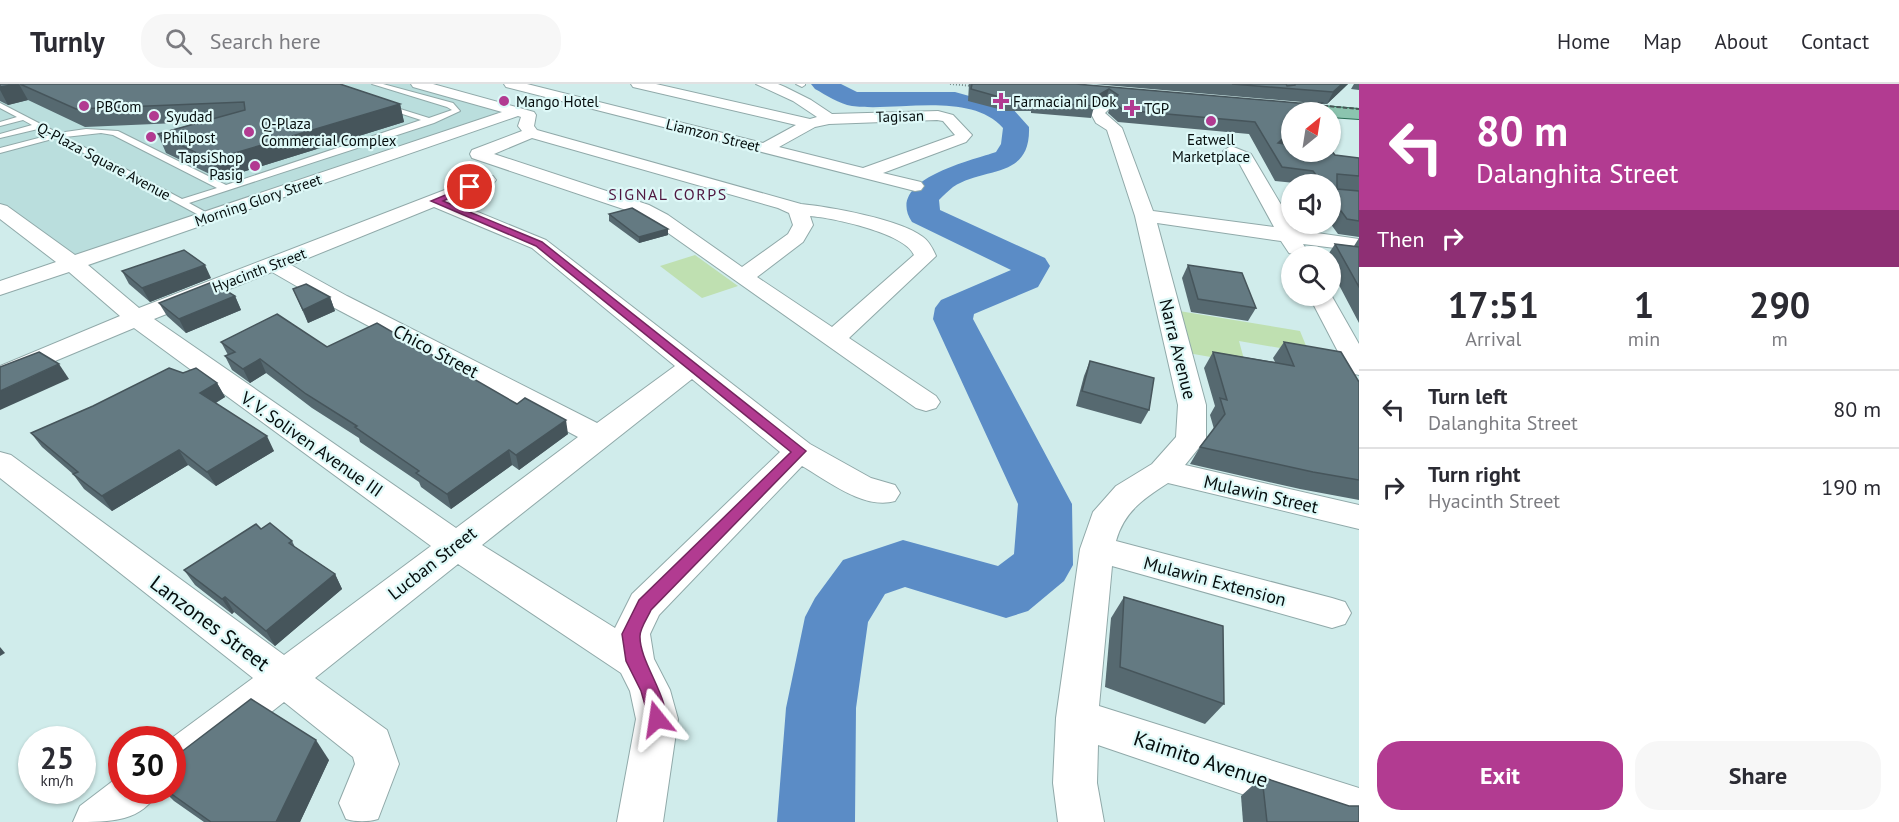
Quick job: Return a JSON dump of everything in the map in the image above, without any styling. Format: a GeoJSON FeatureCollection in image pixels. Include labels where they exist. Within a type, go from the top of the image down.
{"type":"FeatureCollection","features":[{"type":"Feature","properties":{"kind":"main road"},"geometry":{"type":"LineString","coordinates":[[1359,101],[1257,99],[1359,114]]}},
{"type":"Feature","properties":{"kind":"street"},"geometry":{"type":"LineString","coordinates":[[418,84],[529,116],[526,126],[531,133]]}},
{"type":"Feature","properties":{"kind":"street","name":"Liamzon Street"},"geometry":{"type":"LineString","coordinates":[[511,84],[915,186]]}},
{"type":"Feature","properties":{"kind":"street"},"geometry":{"type":"LineString","coordinates":[[638,84],[810,124]]}},
{"type":"Feature","properties":{"kind":"street"},"geometry":{"type":"LineString","coordinates":[[763,84],[778,89],[828,118]]}},
{"type":"Feature","properties":{"kind":"street"},"geometry":{"type":"LineString","coordinates":[[455,94],[477,87]]}},
{"type":"Feature","properties":{"kind":"street","name":"Narra Avenue"},"geometry":{"type":"LineString","coordinates":[[1081,822],[1075,783],[1077,718],[1097,549],[1106,521],[1127,495],[1163,471],[1191,439],[1192,405],[1145,216],[1107,105]]}},
{"type":"Feature","properties":{"kind":"street","name":"Morning Glory Street"},"geometry":{"type":"LineString","coordinates":[[0,288],[516,112]]}},
{"type":"Feature","properties":{"kind":"street","name":"Tagisan"},"geometry":{"type":"LineString","coordinates":[[765,148],[810,124],[828,118],[938,116],[948,118],[964,135],[960,139],[865,173]]}},
{"type":"Feature","properties":{"kind":"street"},"geometry":{"type":"LineString","coordinates":[[834,339],[926,256],[920,245],[910,237],[838,216],[816,211],[798,211],[785,204],[531,133],[478,154],[642,209],[661,219],[742,277],[926,402]]}},
{"type":"Feature","properties":{"kind":"street"},"geometry":{"type":"LineString","coordinates":[[1231,151],[1245,158],[1294,246]]}},
{"type":"Feature","properties":{"kind":"street","name":"Hyacinth Street"},"geometry":{"type":"LineString","coordinates":[[0,376],[136,318],[487,180]]}},
{"type":"Feature","properties":{"kind":"street"},"geometry":{"type":"LineString","coordinates":[[1262,186],[1281,189]]}},
{"type":"Feature","properties":{"kind":"street"},"geometry":{"type":"LineString","coordinates":[[435,201],[539,244],[799,451],[860,486],[884,493]]}},
{"type":"Feature","properties":{"kind":"street","name":"V. V. Soliven Avenue III"},"geometry":{"type":"LineString","coordinates":[[0,210],[72,263],[136,318],[455,545],[635,661]]}},
{"type":"Feature","properties":{"kind":"street"},"geometry":{"type":"LineString","coordinates":[[742,277],[796,238],[803,225],[798,211]]}},
{"type":"Feature","properties":{"kind":"street"},"geometry":{"type":"LineString","coordinates":[[1145,216],[1359,245]]}},
{"type":"Feature","properties":{"kind":"street","name":"Chico Street"},"geometry":{"type":"LineString","coordinates":[[274,264],[339,301],[599,436]]}},
{"type":"Feature","properties":{"kind":"street"},"geometry":{"type":"LineString","coordinates":[[1326,306],[1359,367]]}},
{"type":"Feature","properties":{"kind":"street","name":"Lucban Street"},"geometry":{"type":"LineString","coordinates":[[186,753],[455,545],[693,365]]}},
{"type":"Feature","properties":{"kind":"street"},"geometry":{"type":"LineString","coordinates":[[640,822],[657,719],[650,690],[635,661],[631,634],[645,605],[799,451]]}},
{"type":"Feature","properties":{"kind":"street","name":"Lanzones Street"},"geometry":{"type":"LineString","coordinates":[[0,462],[372,745],[377,764],[362,803]]}},
{"type":"Feature","properties":{"kind":"street","name":"Mulawin Street"},"geometry":{"type":"LineString","coordinates":[[1163,471],[1359,516]]}},
{"type":"Feature","properties":{"kind":"street","name":"Mulawin Extension"},"geometry":{"type":"LineString","coordinates":[[1097,549],[1332,613]]}},
{"type":"Feature","properties":{"kind":"street","name":"Kaimito Avenue"},"geometry":{"type":"LineString","coordinates":[[1077,718],[1359,811]]}},
{"type":"Feature","properties":{"kind":"street"},"geometry":{"type":"LineString","coordinates":[[96,822],[119,804]]}},
{"type":"Feature","properties":{"kind":"lane"},"geometry":{"type":"LineString","coordinates":[[180,202],[456,111],[455,108],[375,84]]}},
{"type":"Feature","properties":{"kind":"lane"},"geometry":{"type":"LineString","coordinates":[[378,103],[431,121]]}},
{"type":"Feature","properties":{"kind":"lane","name":"Q-Plaza Square Avenue"},"geometry":{"type":"LineString","coordinates":[[0,105],[5,111],[24,118],[208,217]]}},
{"type":"Feature","properties":{"kind":"lane"},"geometry":{"type":"LineString","coordinates":[[0,124],[24,118]]}},
{"type":"Feature","properties":{"kind":"lane"},"geometry":{"type":"LineString","coordinates":[[0,136],[39,126]]}},
{"type":"Feature","properties":{"kind":"lane"},"geometry":{"type":"LineString","coordinates":[[0,151],[82,131],[101,130],[115,133],[225,188]]}},
{"type":"Feature","properties":{"kind":"lane"},"geometry":{"type":"LineString","coordinates":[[72,144],[115,133]]}},
{"type":"Feature","properties":{"kind":"shaded area"},"geometry":{"type":"Polygon","coordinates":[[[0,84],[427,84],[529,112],[87,267],[0,205],[0,84]]]}},
{"type":"Feature","properties":{"kind":"green space"},"geometry":{"type":"Polygon","coordinates":[[[695,255],[738,286],[702,298],[660,266],[695,255]]]}},
{"type":"Feature","properties":{"kind":"green space"},"geometry":{"type":"Polygon","coordinates":[[[1173,310],[1300,331],[1309,353],[1239,341],[1245,363],[1182,352],[1173,310]]]}},
{"type":"Feature","properties":{"kind":"building"},"geometry":{"type":"Polygon","coordinates":[[[0,84],[17,84],[0,87],[0,84]]]}},
{"type":"Feature","properties":{"kind":"building"},"geometry":{"type":"Polygon","coordinates":[[[20,84],[340,84],[400,104],[211,160],[158,134],[245,110],[244,102],[76,109],[20,84]]]}},
{"type":"Feature","properties":{"kind":"building"},"geometry":{"type":"Polygon","coordinates":[[[972,84],[1076,84],[1286,102],[1281,102],[1281,140],[1278,143],[1281,143],[1281,162],[1341,162],[1341,156],[1359,158],[1359,176],[1315,174],[1313,171],[1282,167],[1255,122],[1123,110],[1113,101],[1118,95],[1109,89],[1093,98],[1095,106],[1035,102],[1035,99],[1010,100],[971,89],[972,84]]]}},
{"type":"Feature","properties":{"kind":"building"},"geometry":{"type":"Polygon","coordinates":[[[1232,84],[1286,84],[1287,86],[1342,84],[1333,92],[1232,84]]]}},
{"type":"Feature","properties":{"kind":"building"},"geometry":{"type":"Polygon","coordinates":[[[1341,189],[1359,191],[1359,221],[1347,219],[1341,211],[1341,189]]]}},
{"type":"Feature","properties":{"kind":"building"},"geometry":{"type":"Polygon","coordinates":[[[632,208],[668,229],[639,237],[609,214],[632,208]]]}},
{"type":"Feature","properties":{"kind":"building"},"geometry":{"type":"Polygon","coordinates":[[[1335,244],[1359,247],[1359,287],[1341,255],[1341,246],[1335,244]]]}},
{"type":"Feature","properties":{"kind":"building"},"geometry":{"type":"Polygon","coordinates":[[[184,250],[205,265],[142,288],[122,271],[184,250]]]}},
{"type":"Feature","properties":{"kind":"building"},"geometry":{"type":"Polygon","coordinates":[[[1188,265],[1242,273],[1256,308],[1198,299],[1188,265]]]}},
{"type":"Feature","properties":{"kind":"building"},"geometry":{"type":"Polygon","coordinates":[[[212,282],[235,296],[179,319],[159,303],[212,282]]]}},
{"type":"Feature","properties":{"kind":"building"},"geometry":{"type":"Polygon","coordinates":[[[306,284],[330,297],[303,310],[293,289],[306,284]]]}},
{"type":"Feature","properties":{"kind":"building"},"geometry":{"type":"Polygon","coordinates":[[[277,314],[327,347],[377,323],[517,404],[525,398],[566,420],[516,455],[509,450],[447,494],[416,473],[419,471],[355,427],[357,426],[306,394],[260,359],[243,369],[225,356],[235,352],[221,342],[277,314]]]}},
{"type":"Feature","properties":{"kind":"building"},"geometry":{"type":"Polygon","coordinates":[[[1284,342],[1341,352],[1359,382],[1359,480],[1200,447],[1225,414],[1220,398],[1227,400],[1213,352],[1294,366],[1284,342]]]}},
{"type":"Feature","properties":{"kind":"building"},"geometry":{"type":"Polygon","coordinates":[[[39,352],[59,364],[0,391],[0,367],[39,352]]]}},
{"type":"Feature","properties":{"kind":"building"},"geometry":{"type":"Polygon","coordinates":[[[1090,361],[1154,378],[1149,410],[1082,391],[1090,361]]]}},
{"type":"Feature","properties":{"kind":"building"},"geometry":{"type":"Polygon","coordinates":[[[169,368],[183,373],[196,368],[217,383],[200,393],[267,436],[207,472],[179,450],[102,496],[73,474],[78,472],[31,433],[93,406],[169,368]]]}},
{"type":"Feature","properties":{"kind":"building"},"geometry":{"type":"Polygon","coordinates":[[[270,523],[292,541],[289,543],[335,574],[266,631],[225,597],[222,599],[184,570],[256,524],[261,529],[270,523]]]}},
{"type":"Feature","properties":{"kind":"building"},"geometry":{"type":"Polygon","coordinates":[[[1124,597],[1223,626],[1224,704],[1120,667],[1124,597]]]}},
{"type":"Feature","properties":{"kind":"building"},"geometry":{"type":"Polygon","coordinates":[[[251,699],[316,740],[276,822],[211,822],[186,804],[186,748],[251,699]]]}},
{"type":"Feature","properties":{"kind":"building"},"geometry":{"type":"Polygon","coordinates":[[[1262,777],[1349,806],[1359,806],[1359,822],[1267,822],[1262,777]]]}},
{"type":"Feature","properties":{"kind":"waterway"},"geometry":{"type":"LineString","coordinates":[[816,822],[821,708],[837,617],[864,577],[903,563],[1006,593],[1043,565],[1045,504],[953,319],[955,308],[1025,279],[1032,266],[924,215],[923,198],[943,180],[1006,158],[1015,144],[1016,127],[1003,113],[955,99],[853,99],[823,84]]}},
{"type":"Feature","properties":{"kind":"railway"},"geometry":{"type":"LineString","coordinates":[[1341,107],[1359,109]]}},
{"type":"Feature","properties":{"kind":"place","name":"Mango Hotel"},"geometry":{"type":"Point","coordinates":[504,101]}},
{"type":"Feature","properties":{"kind":"place","name":"Farmacia ni Dok"},"geometry":{"type":"Point","coordinates":[1001,101]}},
{"type":"Feature","properties":{"kind":"place","name":"PBCom"},"geometry":{"type":"Point","coordinates":[84,106]}},
{"type":"Feature","properties":{"kind":"place","name":"TGP"},"geometry":{"type":"Point","coordinates":[1132,108]}},
{"type":"Feature","properties":{"kind":"place","name":"Syudad"},"geometry":{"type":"Point","coordinates":[154,116]}},
{"type":"Feature","properties":{"kind":"place","name":"Eatwell Marketplace"},"geometry":{"type":"Point","coordinates":[1211,121]}},
{"type":"Feature","properties":{"kind":"place","name":"Q-Plaza Commercial Complex"},"geometry":{"type":"Point","coordinates":[249,132]}},
{"type":"Feature","properties":{"kind":"place","name":"Philpost"},"geometry":{"type":"Point","coordinates":[151,137]}},
{"type":"Feature","properties":{"kind":"place","name":"TapsiShop Pasig"},"geometry":{"type":"Point","coordinates":[255,166]}},
{"type":"Feature","properties":{"kind":"district","name":"SIGNAL CORPS"},"geometry":{"type":"Point","coordinates":[668,194]}},
{"type":"Feature","properties":{"kind":"route"},"geometry":{"type":"LineString","coordinates":[[470,187],[435,201],[539,244],[799,451],[645,605],[631,634],[635,661],[650,690],[657,719]]}}]}
